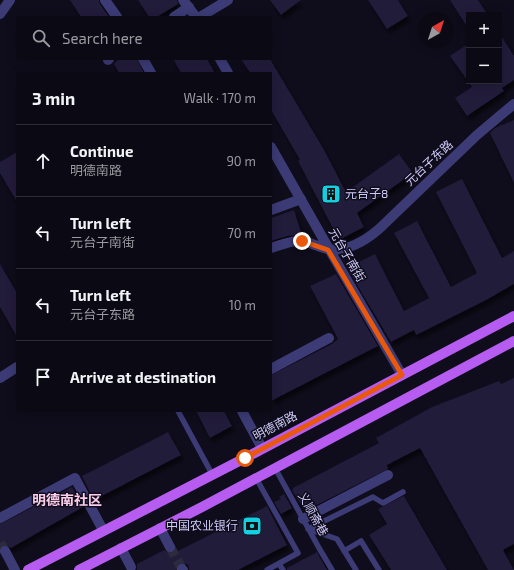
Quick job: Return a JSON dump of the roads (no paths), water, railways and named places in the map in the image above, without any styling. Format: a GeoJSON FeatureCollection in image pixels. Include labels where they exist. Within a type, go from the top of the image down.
{"type":"FeatureCollection","features":[{"type":"Feature","properties":{"kind":"main road","name":"明德南路"},"geometry":{"type":"LineString","coordinates":[[28,570],[245,458],[514,316]]}},
{"type":"Feature","properties":{"kind":"main road"},"geometry":{"type":"LineString","coordinates":[[79,570],[275,468],[514,340]]}},
{"type":"Feature","properties":{"kind":"street"},"geometry":{"type":"LineString","coordinates":[[0,14],[10,0]]}},
{"type":"Feature","properties":{"kind":"street"},"geometry":{"type":"LineString","coordinates":[[105,0],[116,16]]}},
{"type":"Feature","properties":{"kind":"street"},"geometry":{"type":"LineString","coordinates":[[202,16],[228,0]]}},
{"type":"Feature","properties":{"kind":"street"},"geometry":{"type":"LineString","coordinates":[[175,16],[186,4],[195,16]]}},
{"type":"Feature","properties":{"kind":"street"},"geometry":{"type":"LineString","coordinates":[[144,60],[150,72]]}},
{"type":"Feature","properties":{"kind":"street"},"geometry":{"type":"LineString","coordinates":[[221,60],[227,72]]}},
{"type":"Feature","properties":{"kind":"street","name":"元台子东路"},"geometry":{"type":"LineString","coordinates":[[272,248],[292,242],[302,241],[328,250],[354,246],[367,239],[477,135],[514,104]]}},
{"type":"Feature","properties":{"kind":"street","name":"元台子南街"},"geometry":{"type":"LineString","coordinates":[[272,149],[328,250],[402,375]]}},
{"type":"Feature","properties":{"kind":"street"},"geometry":{"type":"LineString","coordinates":[[272,210],[301,199]]}},
{"type":"Feature","properties":{"kind":"street"},"geometry":{"type":"LineString","coordinates":[[272,369],[329,338]]}},
{"type":"Feature","properties":{"kind":"street"},"geometry":{"type":"LineString","coordinates":[[0,378],[16,368]]}},
{"type":"Feature","properties":{"kind":"street"},"geometry":{"type":"LineString","coordinates":[[243,412],[262,448]]}},
{"type":"Feature","properties":{"kind":"street"},"geometry":{"type":"LineString","coordinates":[[302,519],[388,475]]}},
{"type":"Feature","properties":{"kind":"street"},"geometry":{"type":"LineString","coordinates":[[0,518],[75,478],[104,530]]}},
{"type":"Feature","properties":{"kind":"street"},"geometry":{"type":"LineString","coordinates":[[160,528],[170,547]]}},
{"type":"Feature","properties":{"kind":"street"},"geometry":{"type":"LineString","coordinates":[[121,548],[131,567]]}},
{"type":"Feature","properties":{"kind":"street"},"geometry":{"type":"LineString","coordinates":[[5,551],[15,570]]}},
{"type":"Feature","properties":{"kind":"lane"},"geometry":{"type":"LineString","coordinates":[[179,412],[212,474]]}},
{"type":"Feature","properties":{"kind":"lane","name":"义顺斋巷"},"geometry":{"type":"LineString","coordinates":[[275,468],[302,519],[332,570]]}},
{"type":"Feature","properties":{"kind":"lane"},"geometry":{"type":"LineString","coordinates":[[256,478],[298,553],[267,570]]}},
{"type":"Feature","properties":{"kind":"lane"},"geometry":{"type":"LineString","coordinates":[[308,529],[373,497],[382,503],[403,492]]}},
{"type":"Feature","properties":{"kind":"lane"},"geometry":{"type":"LineString","coordinates":[[308,529],[337,539],[356,570]]}},
{"type":"Feature","properties":{"kind":"lane"},"geometry":{"type":"LineString","coordinates":[[344,551],[361,541],[379,570]]}},
{"type":"Feature","properties":{"kind":"lane"},"geometry":{"type":"LineString","coordinates":[[279,564],[283,570]]}},
{"type":"Feature","properties":{"kind":"tunnel"},"geometry":{"type":"LineString","coordinates":[[0,543],[5,551]]}},
{"type":"Feature","properties":{"kind":"tunnel"},"geometry":{"type":"LineString","coordinates":[[170,547],[182,569]]}},
{"type":"Feature","properties":{"kind":"place","name":"元台子8"},"geometry":{"type":"Point","coordinates":[331,194]}},
{"type":"Feature","properties":{"kind":"place","name":"中国农业银行"},"geometry":{"type":"Point","coordinates":[252,526]}},
{"type":"Feature","properties":{"kind":"district","name":"明德南社区"},"geometry":{"type":"Point","coordinates":[67,500]}}]}
